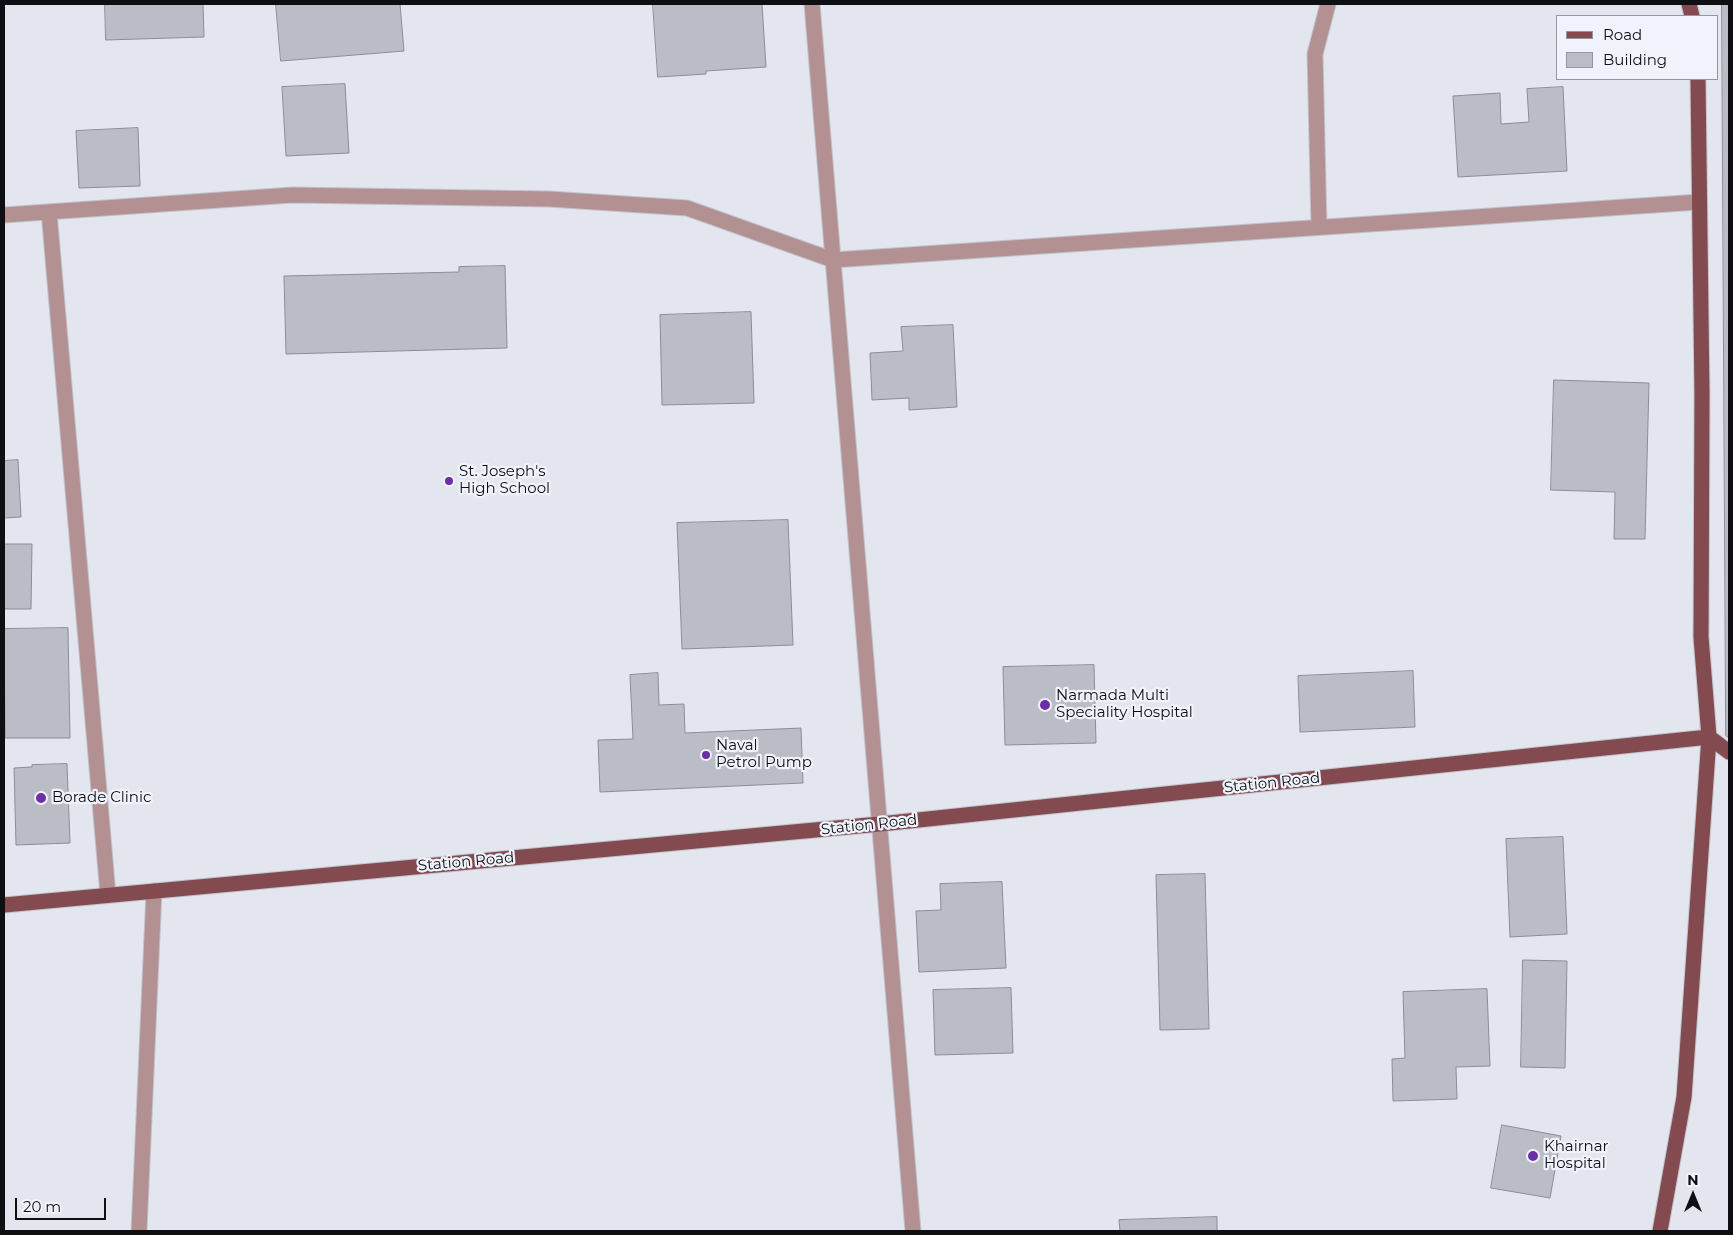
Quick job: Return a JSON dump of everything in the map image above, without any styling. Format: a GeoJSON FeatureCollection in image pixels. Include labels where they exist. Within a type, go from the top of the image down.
{"type":"FeatureCollection","features":[{"type":"Feature","properties":{"kind":"main road"},"geometry":{"type":"LineString","coordinates":[[1660,1231],[1684,1098],[1709,737],[1701,637],[1702,395],[1698,80]]}},
{"type":"Feature","properties":{"kind":"main road"},"geometry":{"type":"LineString","coordinates":[[1709,737],[1729,752]]}},
{"type":"Feature","properties":{"kind":"main road","name":"Station Road"},"geometry":{"type":"LineString","coordinates":[[4,905],[880,824],[1709,737]]}},
{"type":"Feature","properties":{"kind":"street"},"geometry":{"type":"LineString","coordinates":[[812,4],[913,1231]]}},
{"type":"Feature","properties":{"kind":"street"},"geometry":{"type":"LineString","coordinates":[[1319,227],[1315,54],[1328,4]]}},
{"type":"Feature","properties":{"kind":"street"},"geometry":{"type":"LineString","coordinates":[[4,215],[292,195],[549,198],[687,208],[833,260],[1700,202]]}},
{"type":"Feature","properties":{"kind":"street"},"geometry":{"type":"LineString","coordinates":[[49,212],[108,895]]}},
{"type":"Feature","properties":{"kind":"street"},"geometry":{"type":"LineString","coordinates":[[139,1231],[154,891]]}},
{"type":"Feature","properties":{"kind":"building"},"geometry":{"type":"Polygon","coordinates":[[[105,4],[203,4],[204,37],[106,40],[105,4]]]}},
{"type":"Feature","properties":{"kind":"building"},"geometry":{"type":"Polygon","coordinates":[[[276,4],[400,4],[404,51],[281,61],[276,4]]]}},
{"type":"Feature","properties":{"kind":"building"},"geometry":{"type":"Polygon","coordinates":[[[653,4],[762,4],[766,67],[706,71],[706,74],[658,77],[653,4]]]}},
{"type":"Feature","properties":{"kind":"building"},"geometry":{"type":"Polygon","coordinates":[[[1722,4],[1729,4],[1729,738],[1726,736],[1722,4]]]}},
{"type":"Feature","properties":{"kind":"building"},"geometry":{"type":"Polygon","coordinates":[[[345,84],[349,153],[286,156],[282,87],[345,84]]]}},
{"type":"Feature","properties":{"kind":"building"},"geometry":{"type":"Polygon","coordinates":[[[1563,87],[1567,171],[1458,177],[1453,96],[1500,93],[1501,124],[1529,122],[1527,89],[1563,87]]]}},
{"type":"Feature","properties":{"kind":"building"},"geometry":{"type":"Polygon","coordinates":[[[138,128],[140,186],[79,188],[76,131],[138,128]]]}},
{"type":"Feature","properties":{"kind":"building"},"geometry":{"type":"Polygon","coordinates":[[[505,266],[507,348],[286,354],[284,276],[459,272],[459,267],[505,266]]]}},
{"type":"Feature","properties":{"kind":"building"},"geometry":{"type":"Polygon","coordinates":[[[751,312],[754,403],[662,405],[660,315],[751,312]]]}},
{"type":"Feature","properties":{"kind":"building"},"geometry":{"type":"Polygon","coordinates":[[[953,325],[957,407],[909,410],[909,398],[872,400],[870,353],[903,351],[901,327],[953,325]]]}},
{"type":"Feature","properties":{"kind":"building"},"geometry":{"type":"Polygon","coordinates":[[[1554,380],[1649,383],[1645,539],[1614,539],[1615,492],[1551,490],[1554,380]]]}},
{"type":"Feature","properties":{"kind":"building"},"geometry":{"type":"Polygon","coordinates":[[[18,460],[21,517],[4,518],[4,461],[18,460]]]}},
{"type":"Feature","properties":{"kind":"building"},"geometry":{"type":"Polygon","coordinates":[[[788,520],[793,645],[682,649],[677,523],[788,520]]]}},
{"type":"Feature","properties":{"kind":"building"},"geometry":{"type":"Polygon","coordinates":[[[4,544],[32,544],[31,609],[4,609],[4,544]]]}},
{"type":"Feature","properties":{"kind":"building"},"geometry":{"type":"Polygon","coordinates":[[[68,628],[70,738],[5,738],[4,629],[68,628]]]}},
{"type":"Feature","properties":{"kind":"building"},"geometry":{"type":"Polygon","coordinates":[[[1094,665],[1096,743],[1005,745],[1003,667],[1094,665]]]}},
{"type":"Feature","properties":{"kind":"building"},"geometry":{"type":"Polygon","coordinates":[[[1413,671],[1415,727],[1300,732],[1298,676],[1413,671]]]}},
{"type":"Feature","properties":{"kind":"building"},"geometry":{"type":"Polygon","coordinates":[[[658,673],[659,705],[684,704],[685,733],[801,728],[803,783],[600,792],[598,740],[633,739],[630,675],[658,673]]]}},
{"type":"Feature","properties":{"kind":"building"},"geometry":{"type":"Polygon","coordinates":[[[67,764],[70,843],[16,845],[14,768],[32,767],[32,765],[67,764]]]}},
{"type":"Feature","properties":{"kind":"building"},"geometry":{"type":"Polygon","coordinates":[[[1563,837],[1567,934],[1510,937],[1506,839],[1563,837]]]}},
{"type":"Feature","properties":{"kind":"building"},"geometry":{"type":"Polygon","coordinates":[[[1205,874],[1209,1029],[1160,1030],[1156,875],[1205,874]]]}},
{"type":"Feature","properties":{"kind":"building"},"geometry":{"type":"Polygon","coordinates":[[[1002,882],[1006,968],[919,972],[916,911],[941,910],[940,884],[1002,882]]]}},
{"type":"Feature","properties":{"kind":"building"},"geometry":{"type":"Polygon","coordinates":[[[1523,960],[1567,961],[1565,1068],[1521,1067],[1523,960]]]}},
{"type":"Feature","properties":{"kind":"building"},"geometry":{"type":"Polygon","coordinates":[[[1011,988],[1013,1053],[935,1055],[933,990],[1011,988]]]}},
{"type":"Feature","properties":{"kind":"building"},"geometry":{"type":"Polygon","coordinates":[[[1487,989],[1490,1066],[1456,1067],[1457,1099],[1393,1101],[1392,1059],[1405,1058],[1403,992],[1487,989]]]}},
{"type":"Feature","properties":{"kind":"building","name":"Khairnar Hospital"},"geometry":{"type":"Polygon","coordinates":[[[1502,1125],[1561,1136],[1550,1198],[1491,1188],[1502,1125]]]}},
{"type":"Feature","properties":{"kind":"building"},"geometry":{"type":"Polygon","coordinates":[[[1217,1217],[1217,1231],[1120,1231],[1119,1220],[1217,1217]]]}},
{"type":"Feature","properties":{"kind":"place","name":"St. Joseph's High School"},"geometry":{"type":"Point","coordinates":[449,481]}},
{"type":"Feature","properties":{"kind":"place","name":"Narmada Multi Speciality Hospital"},"geometry":{"type":"Point","coordinates":[1045,705]}},
{"type":"Feature","properties":{"kind":"place","name":"Naval Petrol Pump"},"geometry":{"type":"Point","coordinates":[706,755]}},
{"type":"Feature","properties":{"kind":"place","name":"Borade Clinic"},"geometry":{"type":"Point","coordinates":[41,798]}},
{"type":"Feature","properties":{"kind":"place","name":"Khairnar Hospital"},"geometry":{"type":"Point","coordinates":[1533,1156]}}]}
